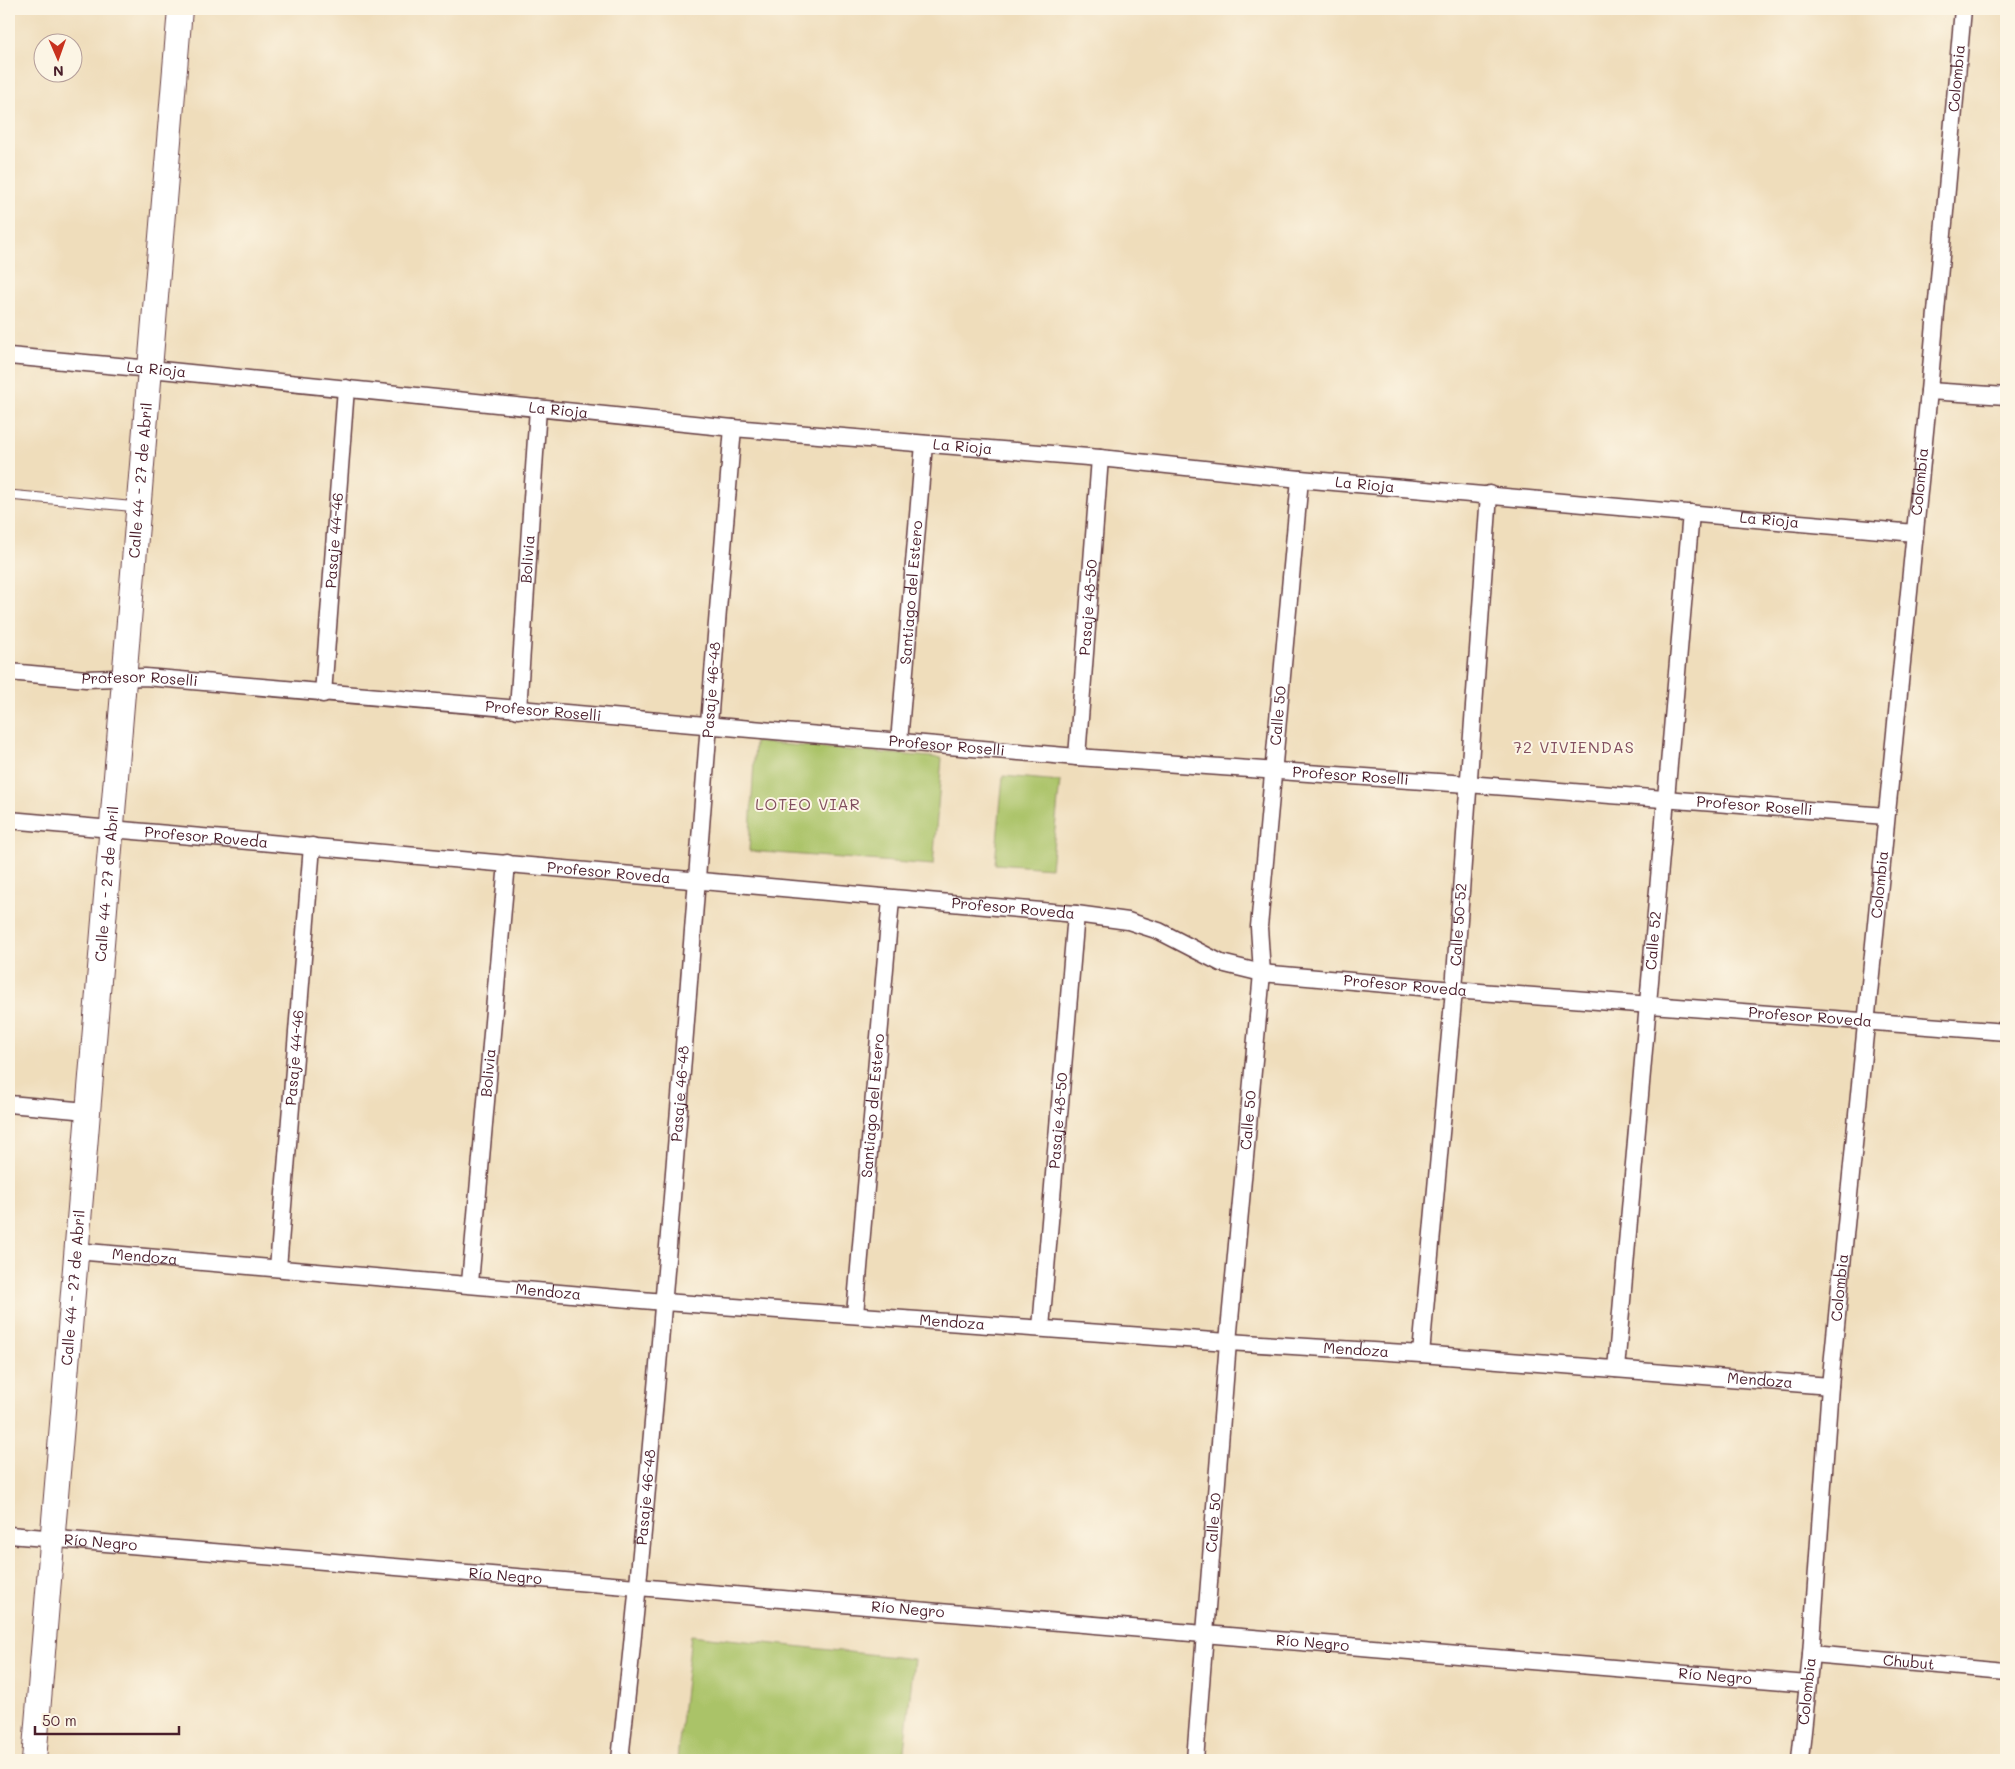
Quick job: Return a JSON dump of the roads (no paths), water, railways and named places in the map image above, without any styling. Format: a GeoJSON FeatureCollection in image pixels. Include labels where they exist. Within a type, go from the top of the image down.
{"type":"FeatureCollection","features":[{"type":"Feature","properties":{"kind":"street","name":"Calle 44 - 27 de Abril"},"geometry":{"type":"LineString","coordinates":[[34,1760],[110,829],[151,369],[180,9]]}},
{"type":"Feature","properties":{"kind":"street","name":"Colombia"},"geometry":{"type":"LineString","coordinates":[[1800,1760],[1811,1654],[1830,1386],[1929,392],[1963,9]]}},
{"type":"Feature","properties":{"kind":"street","name":"La Rioja"},"geometry":{"type":"LineString","coordinates":[[9,356],[346,388],[733,428],[1100,458],[1300,479],[1915,532]]}},
{"type":"Feature","properties":{"kind":"street","name":"Pasaje 44-46"},"geometry":{"type":"LineString","coordinates":[[323,694],[346,388]]}},
{"type":"Feature","properties":{"kind":"street"},"geometry":{"type":"LineString","coordinates":[[1929,392],[2006,396]]}},
{"type":"Feature","properties":{"kind":"street","name":"Bolivia"},"geometry":{"type":"LineString","coordinates":[[518,710],[538,408]]}},
{"type":"Feature","properties":{"kind":"street","name":"Pasaje 46-48"},"geometry":{"type":"LineString","coordinates":[[620,1760],[639,1587],[664,1302],[733,428]]}},
{"type":"Feature","properties":{"kind":"street","name":"Santiago del Estero"},"geometry":{"type":"LineString","coordinates":[[899,742],[924,444]]}},
{"type":"Feature","properties":{"kind":"street","name":"Pasaje 48-50"},"geometry":{"type":"LineString","coordinates":[[1077,757],[1100,458]]}},
{"type":"Feature","properties":{"kind":"street","name":"Calle 50"},"geometry":{"type":"LineString","coordinates":[[1195,1760],[1228,1342],[1262,973],[1259,927],[1300,479]]}},
{"type":"Feature","properties":{"kind":"street","name":"Calle 50-52"},"geometry":{"type":"LineString","coordinates":[[1421,1354],[1454,990],[1467,784],[1489,494]]}},
{"type":"Feature","properties":{"kind":"street","name":"Calle 52"},"geometry":{"type":"LineString","coordinates":[[1616,1369],[1691,513]]}},
{"type":"Feature","properties":{"kind":"street","name":"Profesor Roselli"},"geometry":{"type":"LineString","coordinates":[[9,672],[86,679],[145,677],[323,694],[1077,757],[1886,816]]}},
{"type":"Feature","properties":{"kind":"street","name":"Profesor Roveda"},"geometry":{"type":"LineString","coordinates":[[9,820],[697,879],[891,899],[1076,914],[1128,921],[1159,930],[1221,963],[1262,973],[1454,990],[2006,1032]]}},
{"type":"Feature","properties":{"kind":"street","name":"Pasaje 44-46"},"geometry":{"type":"LineString","coordinates":[[278,1268],[312,846]]}},
{"type":"Feature","properties":{"kind":"street","name":"Bolivia"},"geometry":{"type":"LineString","coordinates":[[470,1283],[507,863]]}},
{"type":"Feature","properties":{"kind":"street","name":"Santiago del Estero"},"geometry":{"type":"LineString","coordinates":[[855,1314],[891,899]]}},
{"type":"Feature","properties":{"kind":"street","name":"Pasaje 48-50"},"geometry":{"type":"LineString","coordinates":[[1041,1328],[1076,914]]}},
{"type":"Feature","properties":{"kind":"street"},"geometry":{"type":"LineString","coordinates":[[9,1104],[87,1111]]}},
{"type":"Feature","properties":{"kind":"street","name":"Mendoza"},"geometry":{"type":"LineString","coordinates":[[76,1251],[470,1283],[664,1302],[1421,1354],[1830,1386]]}},
{"type":"Feature","properties":{"kind":"street","name":"Río Negro"},"geometry":{"type":"LineString","coordinates":[[9,1535],[1808,1684]]}},
{"type":"Feature","properties":{"kind":"street","name":"Chubut"},"geometry":{"type":"LineString","coordinates":[[1811,1654],[2006,1671]]}},
{"type":"Feature","properties":{"kind":"lane"},"geometry":{"type":"LineString","coordinates":[[9,496],[138,507]]}},
{"type":"Feature","properties":{"kind":"district","name":"72 VIVIENDAS"},"geometry":{"type":"Point","coordinates":[1574,747]}},
{"type":"Feature","properties":{"kind":"district","name":"LOTEO VIAR"},"geometry":{"type":"Point","coordinates":[808,804]}}]}
